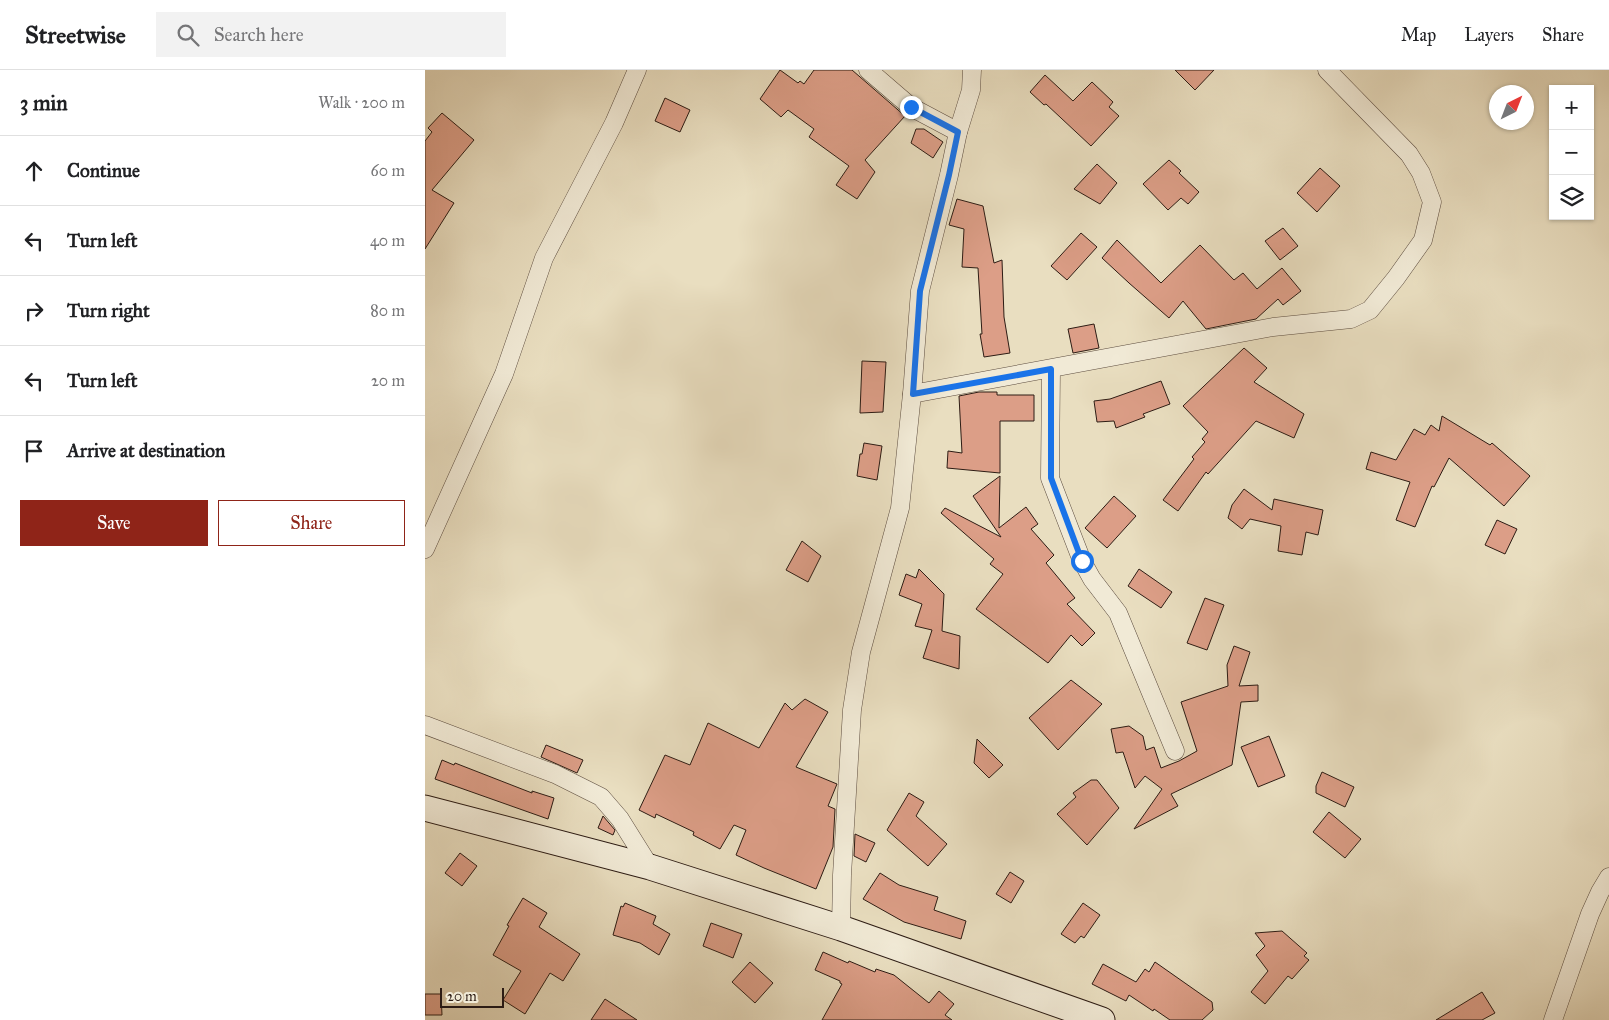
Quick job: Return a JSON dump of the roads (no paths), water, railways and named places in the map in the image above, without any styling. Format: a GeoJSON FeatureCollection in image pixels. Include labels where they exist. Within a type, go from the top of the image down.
{"type":"FeatureCollection","features":[{"type":"Feature","properties":{"kind":"street"},"geometry":{"type":"LineString","coordinates":[[425,549],[504,374],[544,258],[614,123],[637,70]]}},
{"type":"Feature","properties":{"kind":"street"},"geometry":{"type":"LineString","coordinates":[[868,70],[911,107],[958,132]]}},
{"type":"Feature","properties":{"kind":"street"},"geometry":{"type":"LineString","coordinates":[[841,928],[842,875],[852,710],[861,652],[900,508],[913,394],[920,291],[958,132],[971,90],[972,70]]}},
{"type":"Feature","properties":{"kind":"street"},"geometry":{"type":"LineString","coordinates":[[913,394],[1273,327],[1351,319],[1370,310],[1423,240],[1433,202],[1421,173],[1409,154],[1327,70]]}},
{"type":"Feature","properties":{"kind":"street"},"geometry":{"type":"LineString","coordinates":[[1051,369],[1051,478],[1082,561],[1092,579],[1118,612],[1175,751]]}},
{"type":"Feature","properties":{"kind":"street"},"geometry":{"type":"LineString","coordinates":[[425,726],[555,774],[601,797],[620,819],[649,867]]}},
{"type":"Feature","properties":{"kind":"street"},"geometry":{"type":"LineString","coordinates":[[425,808],[649,867],[841,928],[1102,1020]]}},
{"type":"Feature","properties":{"kind":"street"},"geometry":{"type":"LineString","coordinates":[[1553,1020],[1590,914],[1599,892],[1609,877]]}}]}
